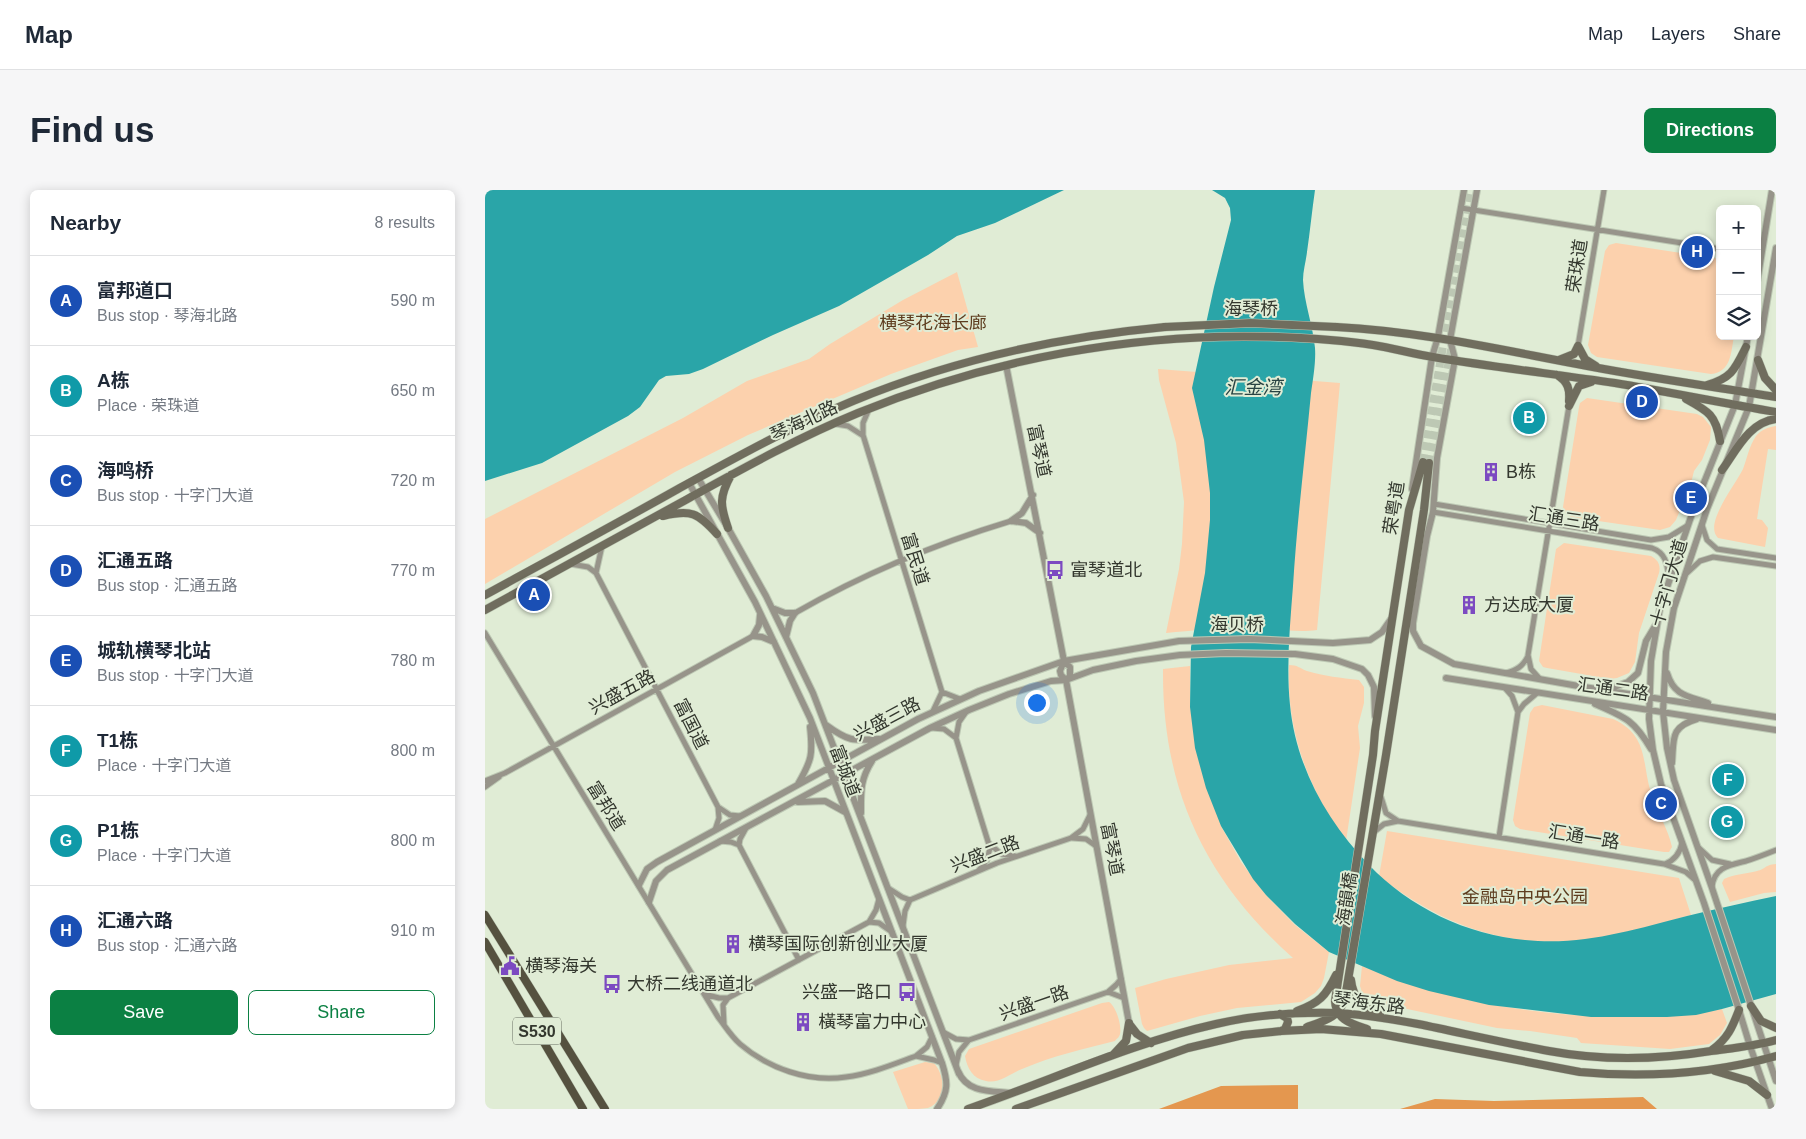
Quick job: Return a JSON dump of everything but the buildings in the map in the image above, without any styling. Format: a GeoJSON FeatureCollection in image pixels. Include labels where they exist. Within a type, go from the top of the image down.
{"type":"FeatureCollection","features":[{"type":"Feature","properties":{"kind":"main road","name":"海琴桥"},"geometry":{"type":"LineString","coordinates":[[1165,326],[1251,323],[1379,329],[1438,337],[1602,369],[1776,397]]}},
{"type":"Feature","properties":{"kind":"main road","name":"琴海北路"},"geometry":{"type":"LineString","coordinates":[[485,595],[806,421],[870,394],[978,359],[1049,342],[1165,326]]}},
{"type":"Feature","properties":{"kind":"main road","name":"海琴桥"},"geometry":{"type":"LineString","coordinates":[[1166,340],[1251,336],[1335,340],[1371,344],[1432,357],[1597,381]]}},
{"type":"Feature","properties":{"kind":"main road","name":"琴海北路"},"geometry":{"type":"LineString","coordinates":[[485,612],[788,444],[869,408],[940,383],[1006,365],[1097,348],[1166,340]]}},
{"type":"Feature","properties":{"kind":"main road"},"geometry":{"type":"LineString","coordinates":[[1557,360],[1574,354],[1578,346]]}},
{"type":"Feature","properties":{"kind":"main road"},"geometry":{"type":"LineString","coordinates":[[1578,346],[1585,359],[1602,369]]}},
{"type":"Feature","properties":{"kind":"main road"},"geometry":{"type":"LineString","coordinates":[[1705,386],[1719,382],[1729,376],[1736,368],[1747,347]]}},
{"type":"Feature","properties":{"kind":"main road"},"geometry":{"type":"LineString","coordinates":[[1758,360],[1767,382],[1776,390]]}},
{"type":"Feature","properties":{"kind":"main road"},"geometry":{"type":"LineString","coordinates":[[1555,374],[1566,382],[1570,391],[1569,406]]}},
{"type":"Feature","properties":{"kind":"main road"},"geometry":{"type":"LineString","coordinates":[[1569,406],[1579,386],[1584,383],[1597,381],[1776,412]]}},
{"type":"Feature","properties":{"kind":"main road"},"geometry":{"type":"LineString","coordinates":[[1680,396],[1710,414],[1716,423],[1720,441]]}},
{"type":"Feature","properties":{"kind":"main road"},"geometry":{"type":"LineString","coordinates":[[1722,470],[1755,427],[1764,421],[1776,419]]}},
{"type":"Feature","properties":{"kind":"main road","name":"荣粤道"},"geometry":{"type":"LineString","coordinates":[[1361,831],[1409,510],[1426,462],[1424,510],[1373,833]]}},
{"type":"Feature","properties":{"kind":"main road"},"geometry":{"type":"LineString","coordinates":[[728,528],[721,501],[731,475]]}},
{"type":"Feature","properties":{"kind":"main road"},"geometry":{"type":"LineString","coordinates":[[653,518],[678,512],[692,513],[701,517],[717,534]]}},
{"type":"Feature","properties":{"kind":"main road","name":"海韻橋"},"geometry":{"type":"LineString","coordinates":[[1338,1013],[1335,1001],[1339,969],[1361,831]]}},
{"type":"Feature","properties":{"kind":"main road","name":"海韻橋"},"geometry":{"type":"LineString","coordinates":[[1338,1013],[1344,1002],[1351,971],[1373,833]]}},
{"type":"Feature","properties":{"kind":"main road","name":"S530"},"geometry":{"type":"LineString","coordinates":[[485,915],[605,1109]]}},
{"type":"Feature","properties":{"kind":"main road","name":"S530"},"geometry":{"type":"LineString","coordinates":[[485,942],[583,1109]]}},
{"type":"Feature","properties":{"kind":"main road"},"geometry":{"type":"LineString","coordinates":[[1291,1014],[1321,999],[1328,991],[1339,969]]}},
{"type":"Feature","properties":{"kind":"main road"},"geometry":{"type":"LineString","coordinates":[[1351,971],[1353,989],[1359,1002],[1388,1019]]}},
{"type":"Feature","properties":{"kind":"main road"},"geometry":{"type":"LineString","coordinates":[[1751,1006],[1761,1021],[1776,1028]]}},
{"type":"Feature","properties":{"kind":"main road"},"geometry":{"type":"LineString","coordinates":[[1710,1051],[1722,1042],[1730,1032],[1739,1010]]}},
{"type":"Feature","properties":{"kind":"main road"},"geometry":{"type":"LineString","coordinates":[[1301,1030],[1328,1020],[1338,1013],[1345,1021],[1381,1034]]}},
{"type":"Feature","properties":{"kind":"main road","name":"琴海东路"},"geometry":{"type":"LineString","coordinates":[[968,1109],[1151,1043],[1218,1023],[1279,1014],[1338,1013],[1388,1019],[1549,1051],[1618,1059],[1687,1056],[1776,1040]]}},
{"type":"Feature","properties":{"kind":"main road"},"geometry":{"type":"LineString","coordinates":[[1279,1014],[1284,1015],[1288,1022],[1285,1029],[1281,1031]]}},
{"type":"Feature","properties":{"kind":"main road"},"geometry":{"type":"LineString","coordinates":[[1129,1023],[1137,1034],[1151,1043]]}},
{"type":"Feature","properties":{"kind":"main road"},"geometry":{"type":"LineString","coordinates":[[1110,1057],[1126,1040],[1129,1023]]}},
{"type":"Feature","properties":{"kind":"main road","name":"琴海东路"},"geometry":{"type":"LineString","coordinates":[[1016,1109],[1188,1048],[1243,1035],[1281,1031],[1341,1030],[1381,1034],[1580,1072],[1647,1075],[1713,1070],[1772,1057]]}},
{"type":"Feature","properties":{"kind":"main road"},"geometry":{"type":"LineString","coordinates":[[1713,1070],[1749,1081],[1767,1095]]}},
{"type":"Feature","properties":{"kind":"street","name":"荣粤道"},"geometry":{"type":"LineString","coordinates":[[1409,510],[1432,357],[1438,337],[1464,190]]}},
{"type":"Feature","properties":{"kind":"street"},"geometry":{"type":"LineString","coordinates":[[1433,512],[1437,458],[1455,360],[1451,340],[1477,190]]}},
{"type":"Feature","properties":{"kind":"street","name":"荣珠道"},"geometry":{"type":"LineString","coordinates":[[1578,346],[1603,190]]}},
{"type":"Feature","properties":{"kind":"street"},"geometry":{"type":"LineString","coordinates":[[1761,258],[1772,190]]}},
{"type":"Feature","properties":{"kind":"street"},"geometry":{"type":"LineString","coordinates":[[1461,208],[1716,248]]}},
{"type":"Feature","properties":{"kind":"street"},"geometry":{"type":"LineString","coordinates":[[1761,240],[1765,236]]}},
{"type":"Feature","properties":{"kind":"street","name":"十字门大道"},"geometry":{"type":"LineString","coordinates":[[1751,1006],[1671,769],[1665,739],[1663,699],[1671,622],[1702,524],[1722,470],[1749,407],[1776,248]]}},
{"type":"Feature","properties":{"kind":"street"},"geometry":{"type":"LineString","coordinates":[[1771,282],[1776,273]]}},
{"type":"Feature","properties":{"kind":"street","name":"十字门大道"},"geometry":{"type":"LineString","coordinates":[[1739,1010],[1683,842],[1661,784],[1653,752],[1649,696],[1656,625],[1687,526],[1735,405],[1748,340]]}},
{"type":"Feature","properties":{"kind":"street","name":"富琴道"},"geometry":{"type":"LineString","coordinates":[[1006,365],[1064,661]]}},
{"type":"Feature","properties":{"kind":"street"},"geometry":{"type":"LineString","coordinates":[[1498,672],[1507,673],[1516,670],[1524,664],[1528,655],[1569,406]]}},
{"type":"Feature","properties":{"kind":"street"},"geometry":{"type":"LineString","coordinates":[[863,435],[863,423],[869,408]]}},
{"type":"Feature","properties":{"kind":"street"},"geometry":{"type":"LineString","coordinates":[[832,424],[848,426],[863,435]]}},
{"type":"Feature","properties":{"kind":"street","name":"富民道"},"geometry":{"type":"LineString","coordinates":[[863,435],[942,692]]}},
{"type":"Feature","properties":{"kind":"street","name":"富城道"},"geometry":{"type":"LineString","coordinates":[[698,478],[772,608],[813,693],[959,1074],[970,1086],[978,1090],[1011,1093]]}},
{"type":"Feature","properties":{"kind":"street","name":"富城道"},"geometry":{"type":"LineString","coordinates":[[689,483],[775,643],[809,718],[942,1063],[947,1080],[945,1094],[937,1109]]}},
{"type":"Feature","properties":{"kind":"street"},"geometry":{"type":"LineString","coordinates":[[787,637],[789,625],[795,614],[843,587],[900,560],[955,539],[1011,521],[1022,512],[1033,495]]}},
{"type":"Feature","properties":{"kind":"street","name":"汇通三路"},"geometry":{"type":"LineString","coordinates":[[1434,504],[1656,540],[1669,538],[1687,526]]}},
{"type":"Feature","properties":{"kind":"street","name":"汇通三路"},"geometry":{"type":"LineString","coordinates":[[1433,512],[1656,549],[1666,560],[1669,579]]}},
{"type":"Feature","properties":{"kind":"street","name":"汇通二路"},"geometry":{"type":"LineString","coordinates":[[1433,512],[1425,546],[1413,631],[1421,646],[1454,664],[1776,717]]}},
{"type":"Feature","properties":{"kind":"street"},"geometry":{"type":"LineString","coordinates":[[1011,521],[1026,522],[1040,533]]}},
{"type":"Feature","properties":{"kind":"street"},"geometry":{"type":"LineString","coordinates":[[1702,524],[1707,540],[1717,549],[1776,558]]}},
{"type":"Feature","properties":{"kind":"street"},"geometry":{"type":"LineString","coordinates":[[569,564],[588,566],[596,573],[602,546]]}},
{"type":"Feature","properties":{"kind":"street"},"geometry":{"type":"LineString","coordinates":[[1685,575],[1700,561],[1713,557],[1776,566]]}},
{"type":"Feature","properties":{"kind":"street","name":"富国道"},"geometry":{"type":"LineString","coordinates":[[596,573],[718,807]]}},
{"type":"Feature","properties":{"kind":"street"},"geometry":{"type":"LineString","coordinates":[[772,608],[785,613],[795,614]]}},
{"type":"Feature","properties":{"kind":"street","name":"海贝桥"},"geometry":{"type":"LineString","coordinates":[[1179,642],[1234,639],[1296,640],[1333,643],[1370,640],[1383,632],[1393,612]]}},
{"type":"Feature","properties":{"kind":"street"},"geometry":{"type":"LineString","coordinates":[[760,614],[759,625],[753,636],[767,638],[775,643]]}},
{"type":"Feature","properties":{"kind":"street"},"geometry":{"type":"LineString","coordinates":[[1607,690],[1624,684],[1635,676],[1640,669],[1646,641],[1656,625]]}},
{"type":"Feature","properties":{"kind":"street","name":"富邦道"},"geometry":{"type":"LineString","coordinates":[[485,632],[704,994]]}},
{"type":"Feature","properties":{"kind":"street","name":"兴盛五路"},"geometry":{"type":"LineString","coordinates":[[505,772],[753,636]]}},
{"type":"Feature","properties":{"kind":"street","name":"兴盛三路"},"geometry":{"type":"LineString","coordinates":[[639,885],[647,869],[828,767],[933,711],[999,683],[1064,661],[1179,642]]}},
{"type":"Feature","properties":{"kind":"street","name":"海贝桥"},"geometry":{"type":"LineString","coordinates":[[1180,655],[1295,654],[1333,659],[1362,669],[1368,675],[1374,687],[1375,731]]}},
{"type":"Feature","properties":{"kind":"street","name":"兴盛三路"},"geometry":{"type":"LineString","coordinates":[[649,902],[656,881],[667,870],[930,728],[969,710],[1030,687],[1051,681],[1067,680],[1108,666],[1180,655]]}},
{"type":"Feature","properties":{"kind":"street"},"geometry":{"type":"LineString","coordinates":[[1528,655],[1531,670],[1541,679]]}},
{"type":"Feature","properties":{"kind":"street"},"geometry":{"type":"LineString","coordinates":[[1064,661],[1071,671],[1067,680],[1059,671],[1064,661]]}},
{"type":"Feature","properties":{"kind":"street"},"geometry":{"type":"LineString","coordinates":[[1665,667],[1671,684],[1678,692],[1729,710]]}},
{"type":"Feature","properties":{"kind":"street","name":"汇通二路"},"geometry":{"type":"LineString","coordinates":[[1446,678],[1776,730]]}},
{"type":"Feature","properties":{"kind":"street","name":"富琴道"},"geometry":{"type":"LineString","coordinates":[[1067,680],[1129,1023]]}},
{"type":"Feature","properties":{"kind":"street"},"geometry":{"type":"LineString","coordinates":[[1505,688],[1512,696],[1518,712]]}},
{"type":"Feature","properties":{"kind":"street"},"geometry":{"type":"LineString","coordinates":[[933,711],[942,692],[960,699]]}},
{"type":"Feature","properties":{"kind":"street"},"geometry":{"type":"LineString","coordinates":[[1499,837],[1518,712],[1537,693]]}},
{"type":"Feature","properties":{"kind":"street"},"geometry":{"type":"LineString","coordinates":[[1587,700],[1631,722],[1642,734],[1653,752]]}},
{"type":"Feature","properties":{"kind":"street"},"geometry":{"type":"LineString","coordinates":[[969,710],[959,722],[956,738],[990,843],[1001,854],[1017,856]]}},
{"type":"Feature","properties":{"kind":"street"},"geometry":{"type":"LineString","coordinates":[[798,784],[811,758],[809,718]]}},
{"type":"Feature","properties":{"kind":"street"},"geometry":{"type":"LineString","coordinates":[[1671,769],[1673,738],[1676,730],[1686,722],[1700,718]]}},
{"type":"Feature","properties":{"kind":"street"},"geometry":{"type":"LineString","coordinates":[[825,725],[849,739],[883,738]]}},
{"type":"Feature","properties":{"kind":"street"},"geometry":{"type":"LineString","coordinates":[[930,728],[944,730],[956,738]]}},
{"type":"Feature","properties":{"kind":"street"},"geometry":{"type":"LineString","coordinates":[[862,819],[861,784],[873,760]]}},
{"type":"Feature","properties":{"kind":"street"},"geometry":{"type":"LineString","coordinates":[[485,781],[505,772]]}},
{"type":"Feature","properties":{"kind":"street"},"geometry":{"type":"LineString","coordinates":[[485,787],[505,772]]}},
{"type":"Feature","properties":{"kind":"street"},"geometry":{"type":"LineString","coordinates":[[1380,792],[1386,813],[1399,821]]}},
{"type":"Feature","properties":{"kind":"street"},"geometry":{"type":"LineString","coordinates":[[794,802],[825,801],[845,813]]}},
{"type":"Feature","properties":{"kind":"street"},"geometry":{"type":"LineString","coordinates":[[718,807],[730,815],[740,816]]}},
{"type":"Feature","properties":{"kind":"street"},"geometry":{"type":"LineString","coordinates":[[715,830],[719,818],[718,807]]}},
{"type":"Feature","properties":{"kind":"street","name":"兴盛二路"},"geometry":{"type":"LineString","coordinates":[[910,900],[978,871],[1071,838],[1083,829],[1090,815]]}},
{"type":"Feature","properties":{"kind":"street"},"geometry":{"type":"LineString","coordinates":[[1373,833],[1384,824],[1399,821]]}},
{"type":"Feature","properties":{"kind":"street","name":"汇通一路"},"geometry":{"type":"LineString","coordinates":[[1399,821],[1664,864],[1685,872],[1696,882]]}},
{"type":"Feature","properties":{"kind":"street"},"geometry":{"type":"LineString","coordinates":[[739,846],[740,839],[746,828]]}},
{"type":"Feature","properties":{"kind":"street"},"geometry":{"type":"LineString","coordinates":[[1071,838],[1086,839],[1096,846]]}},
{"type":"Feature","properties":{"kind":"street"},"geometry":{"type":"LineString","coordinates":[[720,841],[731,842],[739,846],[799,960]]}},
{"type":"Feature","properties":{"kind":"street"},"geometry":{"type":"LineString","coordinates":[[1664,864],[1678,854],[1683,842]]}},
{"type":"Feature","properties":{"kind":"street"},"geometry":{"type":"LineString","coordinates":[[978,871],[989,856],[990,843]]}},
{"type":"Feature","properties":{"kind":"street"},"geometry":{"type":"LineString","coordinates":[[1698,847],[1712,860],[1730,864]]}},
{"type":"Feature","properties":{"kind":"street"},"geometry":{"type":"LineString","coordinates":[[1712,888],[1714,878],[1725,866],[1776,850]]}},
{"type":"Feature","properties":{"kind":"street"},"geometry":{"type":"LineString","coordinates":[[888,888],[901,897],[910,900],[905,911],[903,927]]}},
{"type":"Feature","properties":{"kind":"street"},"geometry":{"type":"LineString","coordinates":[[724,1025],[723,1005],[728,998],[869,922],[876,910],[879,898]]}},
{"type":"Feature","properties":{"kind":"street"},"geometry":{"type":"LineString","coordinates":[[869,922],[879,923],[892,932]]}},
{"type":"Feature","properties":{"kind":"street","name":"兴盛一路"},"geometry":{"type":"LineString","coordinates":[[969,1040],[1108,992],[1121,979]]}},
{"type":"Feature","properties":{"kind":"street"},"geometry":{"type":"LineString","coordinates":[[1108,992],[1124,998]]}},
{"type":"Feature","properties":{"kind":"street"},"geometry":{"type":"LineString","coordinates":[[704,994],[728,998]]}},
{"type":"Feature","properties":{"kind":"street"},"geometry":{"type":"LineString","coordinates":[[704,994],[724,1025],[739,1043],[759,1058],[787,1071],[807,1076],[837,1078],[856,1076],[916,1056],[927,1047],[932,1037]]}},
{"type":"Feature","properties":{"kind":"street"},"geometry":{"type":"LineString","coordinates":[[1751,1006],[1763,1043],[1772,1057],[1776,1081]]}},
{"type":"Feature","properties":{"kind":"street"},"geometry":{"type":"LineString","coordinates":[[1739,1010],[1772,1109]]}},
{"type":"Feature","properties":{"kind":"street"},"geometry":{"type":"LineString","coordinates":[[943,1032],[955,1039],[969,1040]]}},
{"type":"Feature","properties":{"kind":"street"},"geometry":{"type":"LineString","coordinates":[[956,1066],[959,1052],[969,1040]]}},
{"type":"Feature","properties":{"kind":"street"},"geometry":{"type":"LineString","coordinates":[[916,1056],[942,1063]]}},
{"type":"Feature","properties":{"kind":"green space"},"geometry":{"type":"Polygon","coordinates":[[[1616,243],[1716,258],[1716,340],[1733,340],[1729,361],[1723,370],[1711,374],[1597,357],[1591,353],[1588,345],[1605,251],[1609,245],[1616,243]]]}},
{"type":"Feature","properties":{"kind":"green space","name":"横琴花海长廊"},"geometry":{"type":"Polygon","coordinates":[[[957,272],[978,347],[958,350],[891,374],[748,435],[675,472],[485,584],[485,519],[683,418],[747,381],[809,359],[830,344],[903,300],[957,272]]]}},
{"type":"Feature","properties":{"kind":"green space"},"geometry":{"type":"Polygon","coordinates":[[[1158,369],[1340,383],[1317,630],[1296,631],[1239,628],[1166,633],[1179,569],[1184,502],[1176,443],[1159,380],[1158,369]]]}},
{"type":"Feature","properties":{"kind":"green space"},"geometry":{"type":"Polygon","coordinates":[[[1587,398],[1697,414],[1703,417],[1711,427],[1710,440],[1702,460],[1694,471],[1676,520],[1670,527],[1660,530],[1571,517],[1565,513],[1563,507],[1579,407],[1580,403],[1587,398]]]}},
{"type":"Feature","properties":{"kind":"green space"},"geometry":{"type":"Polygon","coordinates":[[[1776,426],[1776,450],[1768,449],[1757,519],[1762,520],[1768,528],[1765,547],[1718,538],[1714,532],[1717,514],[1743,469],[1754,440],[1762,430],[1776,426]]]}},
{"type":"Feature","properties":{"kind":"green space"},"geometry":{"type":"Polygon","coordinates":[[[1564,543],[1651,556],[1658,563],[1659,573],[1639,633],[1635,662],[1629,673],[1610,679],[1543,667],[1539,661],[1556,549],[1564,543]]]}},
{"type":"Feature","properties":{"kind":"green space"},"geometry":{"type":"Polygon","coordinates":[[[1289,665],[1320,674],[1359,680],[1364,687],[1364,703],[1358,726],[1360,748],[1346,841],[1321,801],[1310,780],[1302,758],[1291,713],[1289,665]]]}},
{"type":"Feature","properties":{"kind":"green space"},"geometry":{"type":"Polygon","coordinates":[[[1190,666],[1190,707],[1221,826],[1241,862],[1266,895],[1295,925],[1329,952],[1321,986],[1315,993],[1301,1002],[1237,1008],[1147,1031],[1142,1024],[1135,988],[1229,965],[1293,958],[1262,928],[1235,896],[1212,863],[1194,828],[1180,792],[1170,753],[1165,712],[1163,669],[1190,666]]]}},
{"type":"Feature","properties":{"kind":"green space","name":"金融岛中央公园"},"geometry":{"type":"Polygon","coordinates":[[[1542,705],[1613,719],[1625,726],[1633,734],[1639,742],[1652,796],[1670,840],[1672,847],[1669,852],[1520,829],[1515,826],[1513,820],[1530,713],[1534,707],[1542,705]]]}},
{"type":"Feature","properties":{"kind":"green space","name":"金融岛中央公园"},"geometry":{"type":"Polygon","coordinates":[[[1387,831],[1679,878],[1691,915],[1599,938],[1568,941],[1538,942],[1482,932],[1429,910],[1379,876],[1387,831]]]}},
{"type":"Feature","properties":{"kind":"green space"},"geometry":{"type":"Polygon","coordinates":[[[1776,864],[1776,892],[1764,893],[1730,902],[1722,883],[1724,879],[1776,864]]]}},
{"type":"Feature","properties":{"kind":"green space"},"geometry":{"type":"Polygon","coordinates":[[[1362,966],[1425,989],[1523,1010],[1590,1016],[1648,1017],[1673,1016],[1722,1009],[1727,1023],[1720,1035],[1709,1044],[1670,1049],[1581,1043],[1577,1038],[1497,1028],[1374,1002],[1363,995],[1360,986],[1362,966]]]}},
{"type":"Feature","properties":{"kind":"green space"},"geometry":{"type":"Polygon","coordinates":[[[1109,1002],[1118,1016],[1120,1026],[1120,1035],[1115,1041],[1045,1060],[991,1082],[978,1078],[967,1065],[965,1056],[969,1049],[1109,1002]]]}},
{"type":"Feature","properties":{"kind":"green space"},"geometry":{"type":"Polygon","coordinates":[[[925,1062],[934,1063],[938,1068],[943,1087],[942,1094],[928,1108],[908,1109],[893,1072],[925,1062]]]}},
{"type":"Feature","properties":{"kind":"shaded area"},"geometry":{"type":"Polygon","coordinates":[[[1298,1085],[1298,1109],[1159,1109],[1221,1086],[1298,1085]]]}},
{"type":"Feature","properties":{"kind":"shaded area"},"geometry":{"type":"Polygon","coordinates":[[[1643,1097],[1657,1109],[1400,1109],[1435,1099],[1494,1101],[1643,1097]]]}},
{"type":"Feature","properties":{"kind":"water"},"geometry":{"type":"Polygon","coordinates":[[[485,190],[1064,190],[995,223],[957,236],[928,255],[839,306],[703,369],[689,374],[666,376],[659,380],[640,407],[628,416],[542,463],[485,481],[485,190]]]}},
{"type":"Feature","properties":{"kind":"water","name":"汇金湾"},"geometry":{"type":"Polygon","coordinates":[[[1212,190],[1315,190],[1303,280],[1314,339],[1315,359],[1301,489],[1288,675],[1293,728],[1299,750],[1316,792],[1340,830],[1369,865],[1402,894],[1440,916],[1461,925],[1503,937],[1525,940],[1567,941],[1607,936],[1776,896],[1776,994],[1696,1015],[1667,1017],[1591,1017],[1489,1005],[1429,991],[1397,981],[1329,952],[1295,924],[1253,879],[1221,826],[1206,788],[1195,748],[1190,707],[1191,647],[1205,573],[1210,520],[1210,493],[1204,440],[1192,388],[1231,220],[1230,208],[1225,198],[1212,190]]]}},
{"type":"Feature","properties":{"kind":"tunnel"},"geometry":{"type":"LineString","coordinates":[[1423,462],[1470,190]]}},
{"type":"Feature","properties":{"kind":"tunnel"},"geometry":{"type":"LineString","coordinates":[[1429,463],[1452,345]]}},
{"type":"Feature","properties":{"kind":"place","name":"汇通六路"},"geometry":{"type":"Point","coordinates":[1697,252]}},
{"type":"Feature","properties":{"kind":"place","name":"汇通五路"},"geometry":{"type":"Point","coordinates":[1642,402]}},
{"type":"Feature","properties":{"kind":"place","name":"A栋"},"geometry":{"type":"Point","coordinates":[1529,418]}},
{"type":"Feature","properties":{"kind":"place","name":"B栋"},"geometry":{"type":"Point","coordinates":[1491,472]}},
{"type":"Feature","properties":{"kind":"place","name":"城轨横琴北站"},"geometry":{"type":"Point","coordinates":[1691,498]}},
{"type":"Feature","properties":{"kind":"place","name":"富琴道北"},"geometry":{"type":"Point","coordinates":[1055,570]}},
{"type":"Feature","properties":{"kind":"place","name":"富邦道口"},"geometry":{"type":"Point","coordinates":[534,595]}},
{"type":"Feature","properties":{"kind":"place","name":"方达成大厦"},"geometry":{"type":"Point","coordinates":[1469,605]}},
{"type":"Feature","properties":{"kind":"place","name":"T1栋"},"geometry":{"type":"Point","coordinates":[1728,780]}},
{"type":"Feature","properties":{"kind":"place","name":"海鸣桥"},"geometry":{"type":"Point","coordinates":[1661,804]}},
{"type":"Feature","properties":{"kind":"place","name":"P1栋"},"geometry":{"type":"Point","coordinates":[1727,822]}},
{"type":"Feature","properties":{"kind":"place","name":"横琴国际创新创业大厦"},"geometry":{"type":"Point","coordinates":[733,944]}},
{"type":"Feature","properties":{"kind":"place","name":"横琴海关"},"geometry":{"type":"Point","coordinates":[510,966]}},
{"type":"Feature","properties":{"kind":"place","name":"大桥二线通道北"},"geometry":{"type":"Point","coordinates":[612,984]}},
{"type":"Feature","properties":{"kind":"place","name":"兴盛一路口"},"geometry":{"type":"Point","coordinates":[907,992]}},
{"type":"Feature","properties":{"kind":"place","name":"橫琴富力中心"},"geometry":{"type":"Point","coordinates":[803,1022]}}]}
